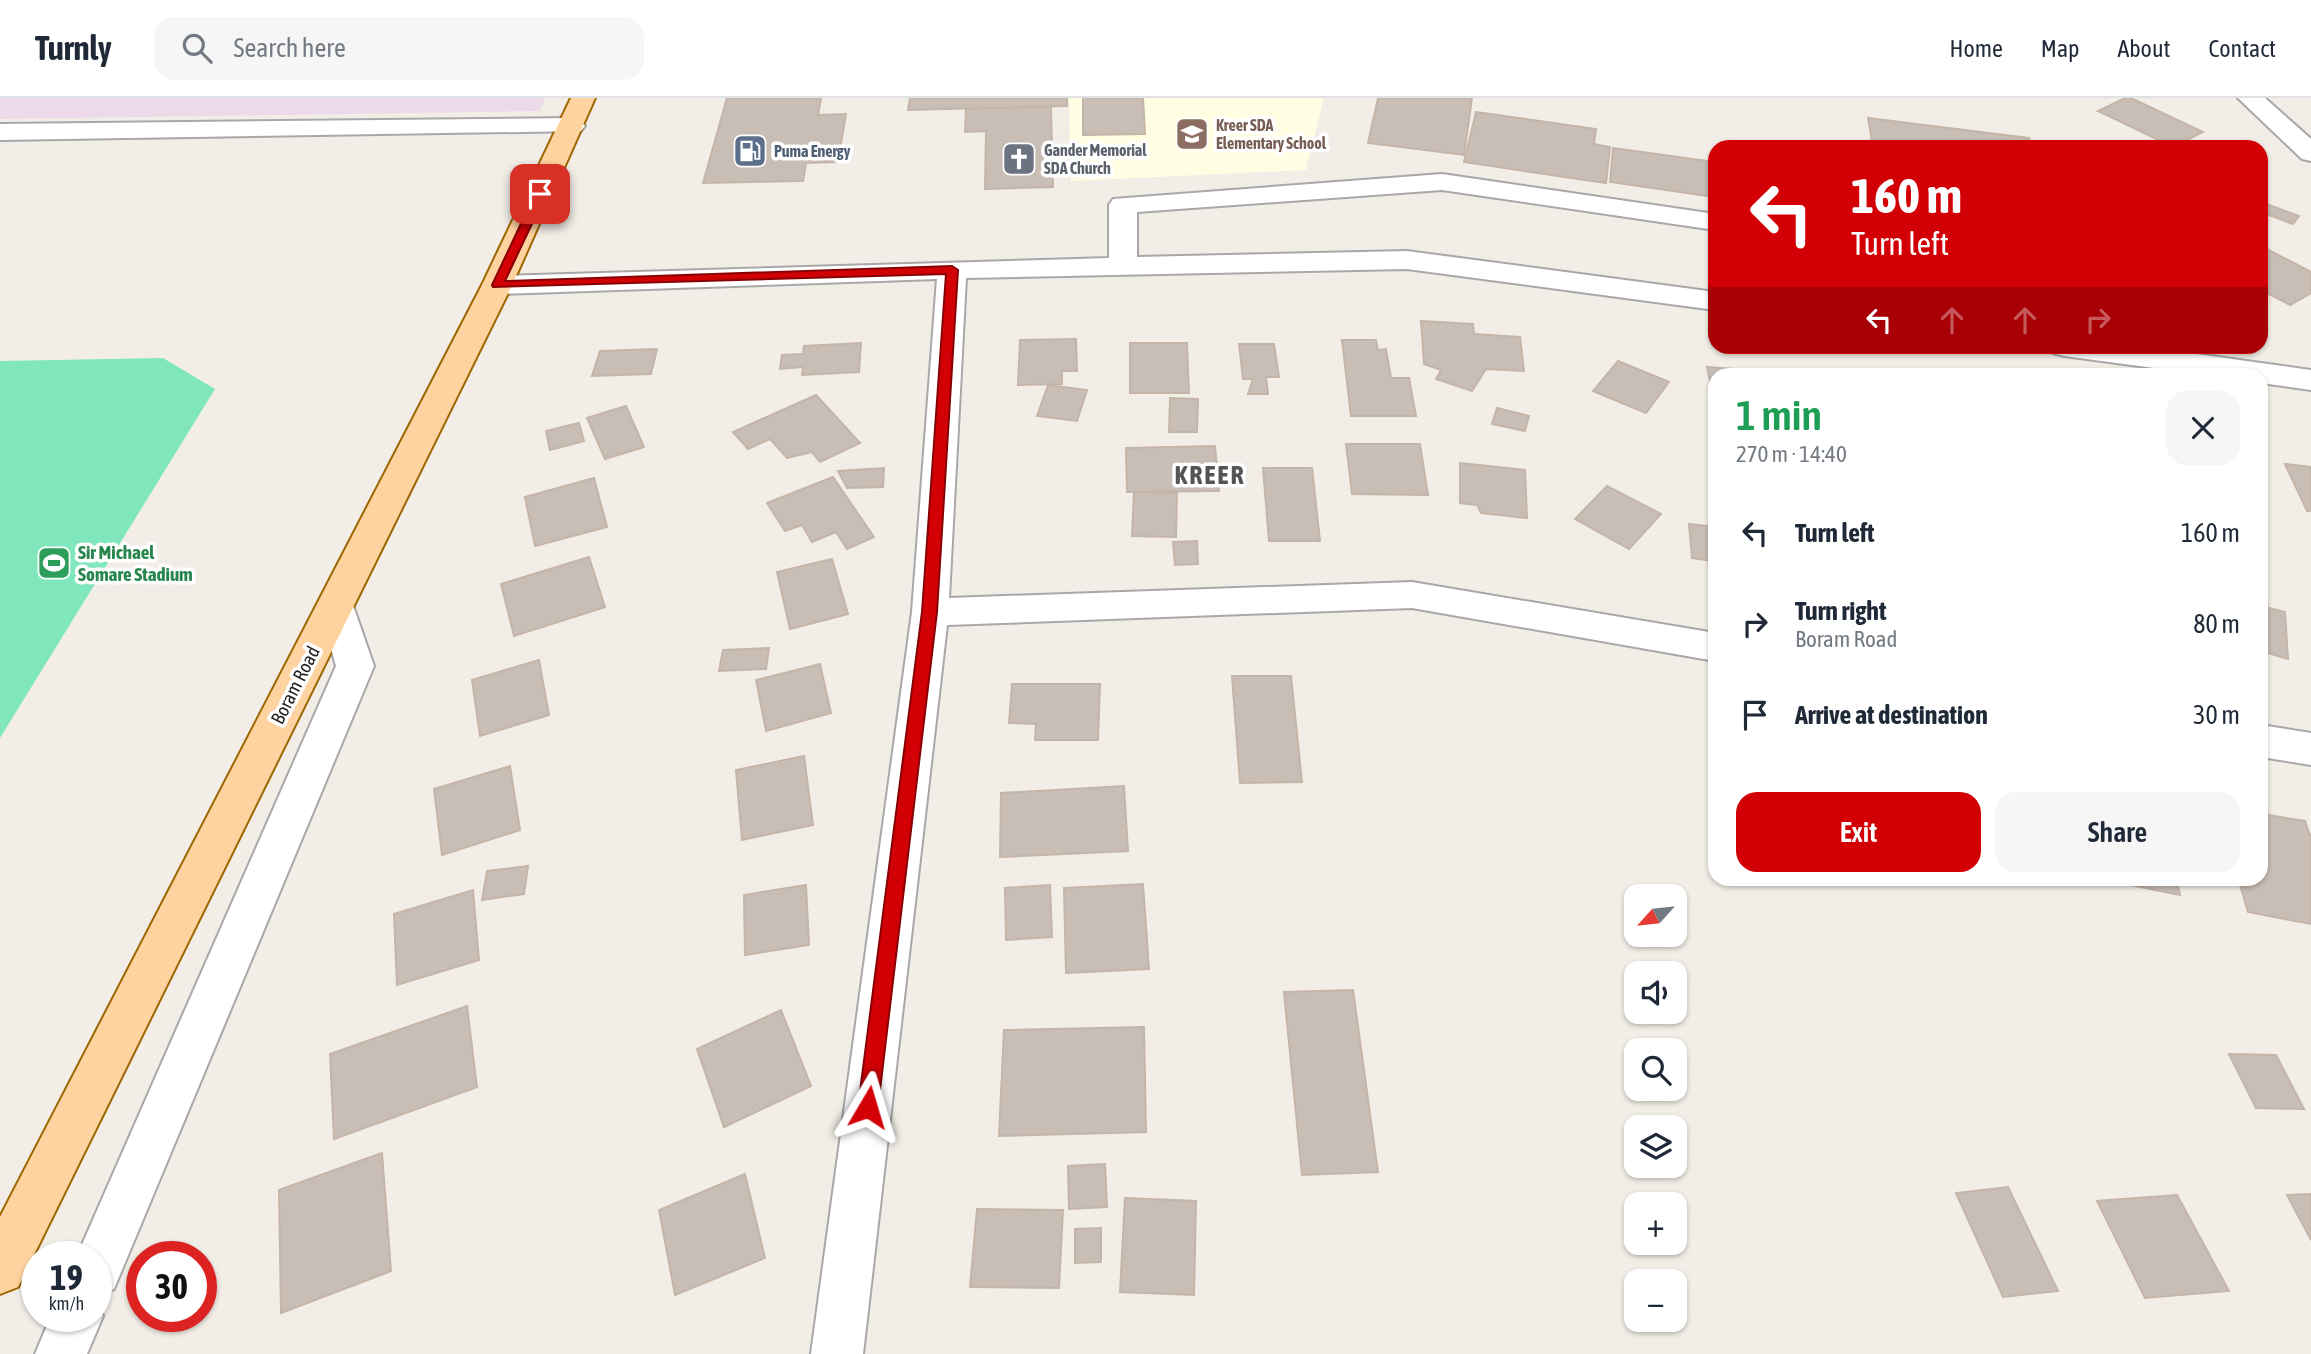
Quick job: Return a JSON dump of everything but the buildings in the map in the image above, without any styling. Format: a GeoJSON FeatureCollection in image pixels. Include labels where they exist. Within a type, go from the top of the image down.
{"type":"FeatureCollection","features":[{"type":"Feature","properties":{"kind":"main road","name":"Boram Road"},"geometry":{"type":"LineString","coordinates":[[0,1269],[498,285],[578,112]]}},
{"type":"Feature","properties":{"kind":"street"},"geometry":{"type":"LineString","coordinates":[[2250,98],[2311,153]]}},
{"type":"Feature","properties":{"kind":"street"},"geometry":{"type":"LineString","coordinates":[[0,132],[578,112]]}},
{"type":"Feature","properties":{"kind":"street"},"geometry":{"type":"LineString","coordinates":[[1123,267],[1123,205],[1443,182],[1708,221]]}},
{"type":"Feature","properties":{"kind":"street"},"geometry":{"type":"LineString","coordinates":[[498,285],[952,270],[1407,260],[1708,300]]}},
{"type":"Feature","properties":{"kind":"street"},"geometry":{"type":"LineString","coordinates":[[837,1354],[930,612],[952,270]]}},
{"type":"Feature","properties":{"kind":"street"},"geometry":{"type":"LineString","coordinates":[[2122,354],[2224,368]]}},
{"type":"Feature","properties":{"kind":"street"},"geometry":{"type":"LineString","coordinates":[[2268,374],[2311,380]]}},
{"type":"Feature","properties":{"kind":"street"},"geometry":{"type":"LineString","coordinates":[[930,612],[1412,595],[1708,646]]}},
{"type":"Feature","properties":{"kind":"street"},"geometry":{"type":"LineString","coordinates":[[109,1241],[355,666],[336,604]]}},
{"type":"Feature","properties":{"kind":"street"},"geometry":{"type":"LineString","coordinates":[[2268,742],[2311,749]]}},
{"type":"Feature","properties":{"kind":"street"},"geometry":{"type":"LineString","coordinates":[[61,1354],[70,1332]]}},
{"type":"Feature","properties":{"kind":"shaded area"},"geometry":{"type":"Polygon","coordinates":[[[0,98],[545,98],[540,111],[0,119],[0,98]]]}},
{"type":"Feature","properties":{"kind":"shaded area","name":"Kreer SDA Elementary School"},"geometry":{"type":"Polygon","coordinates":[[[1069,98],[1324,98],[1306,170],[1071,181],[1069,98]]]}},
{"type":"Feature","properties":{"kind":"green space","name":"Sir Michael Somare Stadium"},"geometry":{"type":"Polygon","coordinates":[[[163,358],[215,389],[0,738],[0,361],[163,358]]]}},
{"type":"Feature","properties":{"kind":"place","name":"Kreer SDA Elementary School"},"geometry":{"type":"Point","coordinates":[1192,134]}},
{"type":"Feature","properties":{"kind":"place","name":"Puma Energy"},"geometry":{"type":"Point","coordinates":[750,151]}},
{"type":"Feature","properties":{"kind":"place","name":"Gander Memorial SDA Church"},"geometry":{"type":"Point","coordinates":[1019,159]}},
{"type":"Feature","properties":{"kind":"place","name":"Sir Michael Somare Stadium"},"geometry":{"type":"Point","coordinates":[54,563]}},
{"type":"Feature","properties":{"kind":"district","name":"KREER"},"geometry":{"type":"Point","coordinates":[1210,475]}},
{"type":"Feature","properties":{"kind":"route"},"geometry":{"type":"LineString","coordinates":[[540,194],[498,285],[952,270],[930,612],[868,1107]]}}]}
